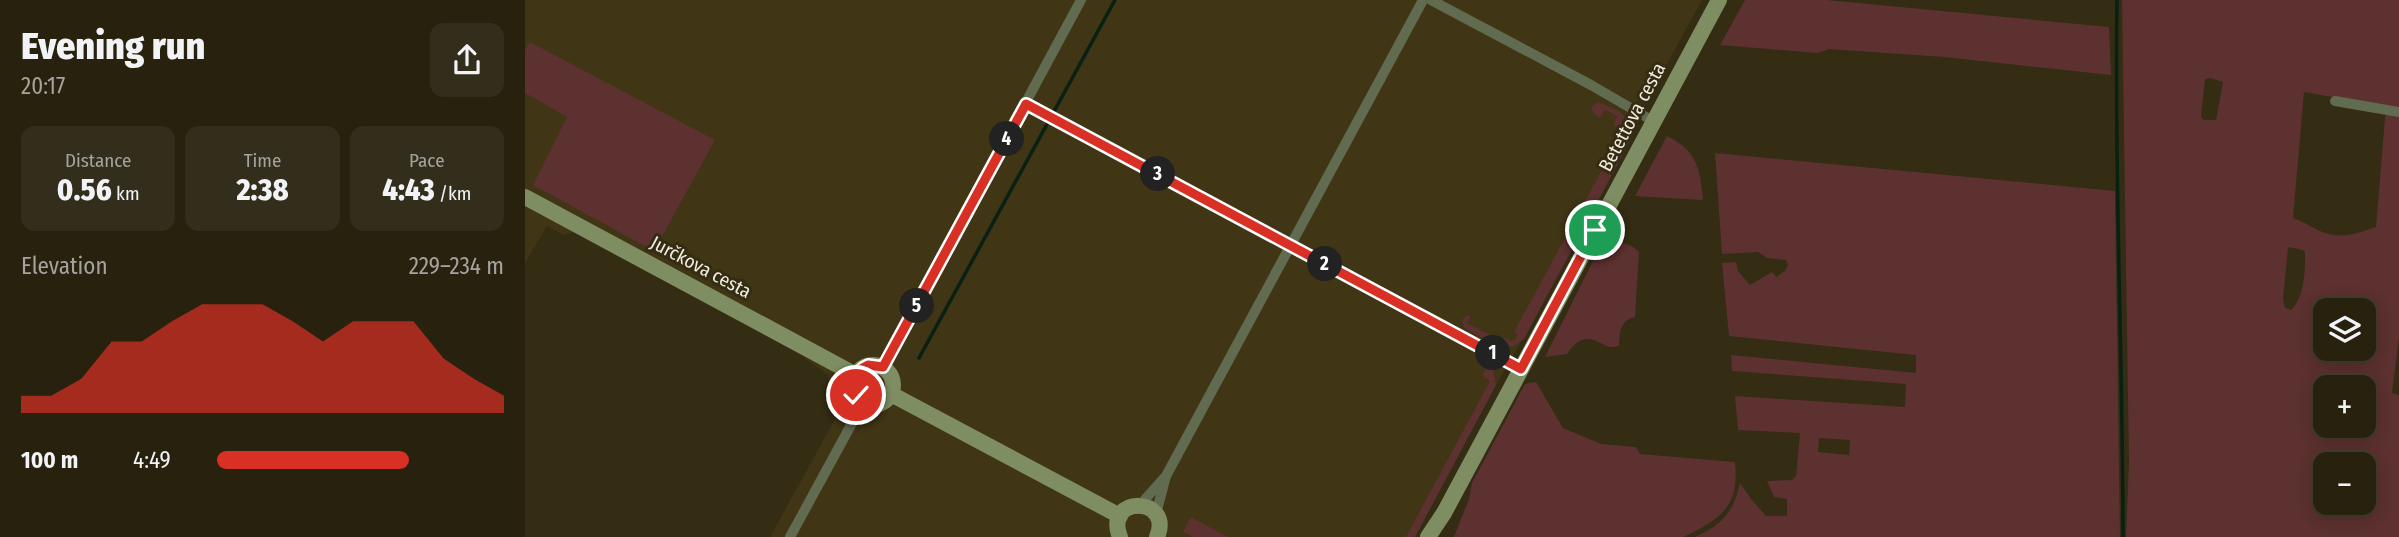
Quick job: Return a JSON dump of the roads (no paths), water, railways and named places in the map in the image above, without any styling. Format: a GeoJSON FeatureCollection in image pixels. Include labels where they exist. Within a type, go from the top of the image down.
{"type":"FeatureCollection","features":[{"type":"Feature","properties":{"kind":"street"},"geometry":{"type":"LineString","coordinates":[[883,367],[1081,0]]}},
{"type":"Feature","properties":{"kind":"street"},"geometry":{"type":"LineString","coordinates":[[1156,514],[1166,476],[1423,0]]}},
{"type":"Feature","properties":{"kind":"street"},"geometry":{"type":"LineString","coordinates":[[1431,0],[1653,121]]}},
{"type":"Feature","properties":{"kind":"street","name":"Betettova cesta"},"geometry":{"type":"LineString","coordinates":[[1429,537],[1719,0]]}},
{"type":"Feature","properties":{"kind":"street"},"geometry":{"type":"LineString","coordinates":[[2335,101],[2399,112]]}},
{"type":"Feature","properties":{"kind":"street"},"geometry":{"type":"LineString","coordinates":[[1026,104],[1521,369]]}},
{"type":"Feature","properties":{"kind":"street","name":"Jurčkova cesta"},"geometry":{"type":"LineString","coordinates":[[525,197],[856,375]]}},
{"type":"Feature","properties":{"kind":"street"},"geometry":{"type":"LineString","coordinates":[[868,365],[883,367],[893,379],[891,394],[879,404],[863,403],[854,390],[856,375],[868,365]]}},
{"type":"Feature","properties":{"kind":"street"},"geometry":{"type":"LineString","coordinates":[[891,394],[1120,516]]}},
{"type":"Feature","properties":{"kind":"street"},"geometry":{"type":"LineString","coordinates":[[790,537],[863,403]]}},
{"type":"Feature","properties":{"kind":"street"},"geometry":{"type":"LineString","coordinates":[[1140,505],[1166,476]]}},
{"type":"Feature","properties":{"kind":"street"},"geometry":{"type":"LineString","coordinates":[[1120,537],[1117,528],[1120,516],[1128,508],[1140,505],[1156,514],[1162,535]]}},
{"type":"Feature","properties":{"kind":"street","name":"Betettova cesta"},"geometry":{"type":"LineString","coordinates":[[1443,537],[1444,513]]}},
{"type":"Feature","properties":{"kind":"waterway"},"geometry":{"type":"LineString","coordinates":[[919,358],[1115,0]]}},
{"type":"Feature","properties":{"kind":"waterway"},"geometry":{"type":"LineString","coordinates":[[2117,0],[2123,537]]}}]}
